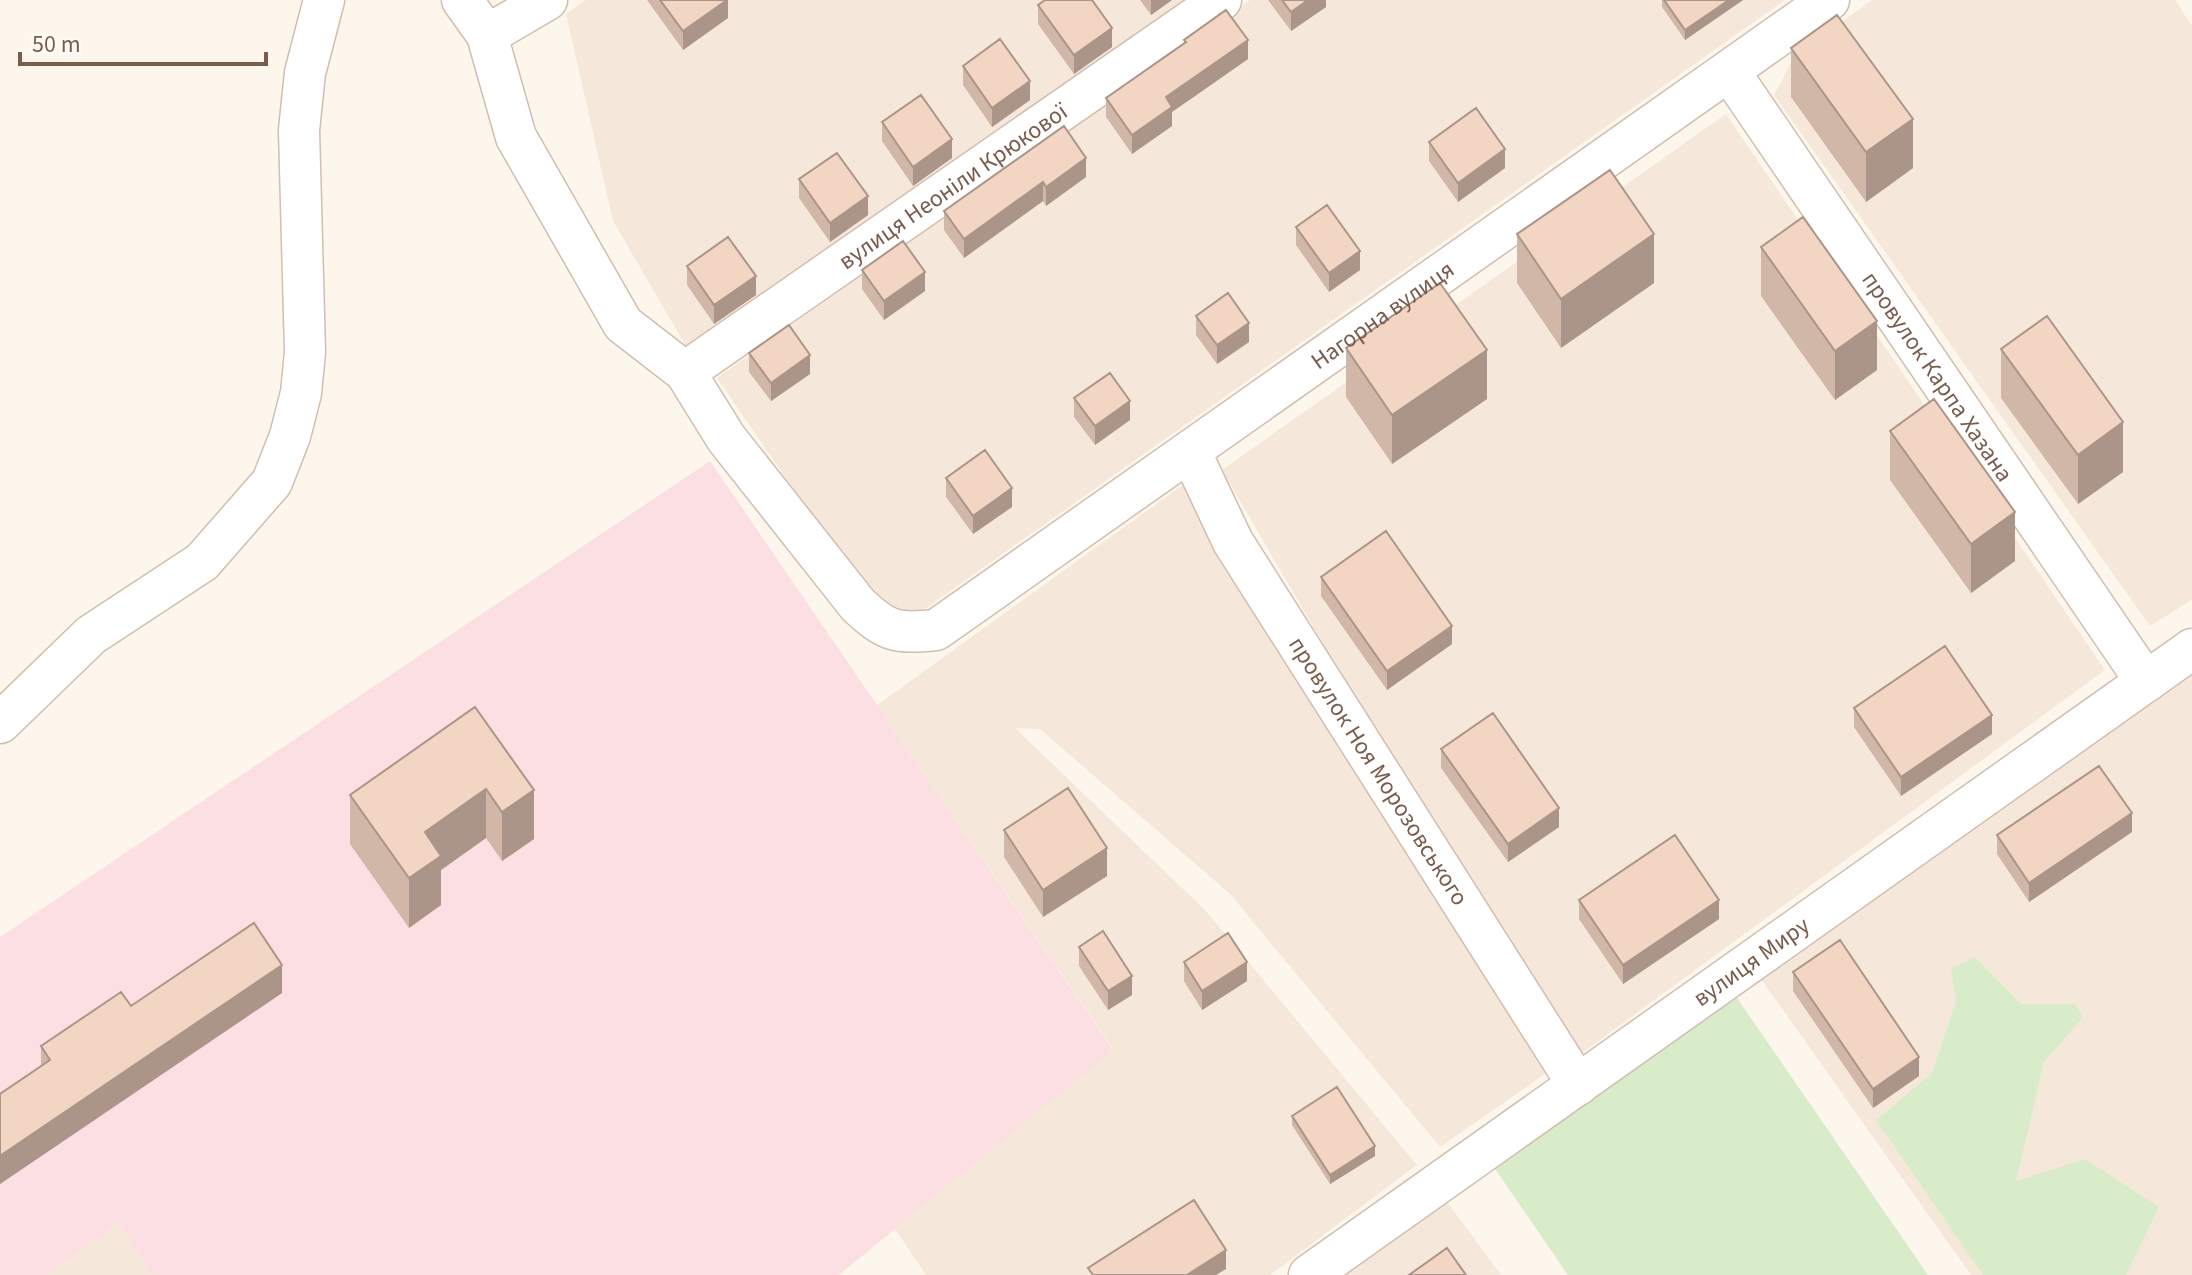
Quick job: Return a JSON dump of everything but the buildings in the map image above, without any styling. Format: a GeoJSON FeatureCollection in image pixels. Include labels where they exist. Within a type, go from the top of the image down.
{"type":"FeatureCollection","features":[{"type":"Feature","properties":{"kind":"street"},"geometry":{"type":"LineString","coordinates":[[0,723],[91,635],[202,562],[272,482],[290,436],[301,393],[305,352],[299,130],[305,73],[324,0]]}},
{"type":"Feature","properties":{"kind":"street"},"geometry":{"type":"LineString","coordinates":[[462,0],[487,35],[516,137],[623,324],[685,372]]}},
{"type":"Feature","properties":{"kind":"street"},"geometry":{"type":"LineString","coordinates":[[487,35],[547,0]]}},
{"type":"Feature","properties":{"kind":"street","name":"вулиця Неоніли Крюкової"},"geometry":{"type":"LineString","coordinates":[[685,372],[1221,0]]}},
{"type":"Feature","properties":{"kind":"street","name":"Нагорна вулиця"},"geometry":{"type":"LineString","coordinates":[[685,372],[726,438],[858,605],[881,626],[908,633],[936,630],[1829,0]]}},
{"type":"Feature","properties":{"kind":"street","name":"провулок Карпа Хазана"},"geometry":{"type":"LineString","coordinates":[[1729,71],[2146,682]]}},
{"type":"Feature","properties":{"kind":"street","name":"провулок Ноя Морозовського"},"geometry":{"type":"LineString","coordinates":[[1190,451],[1233,542],[1578,1085]]}},
{"type":"Feature","properties":{"kind":"street","name":"вулиця Миру"},"geometry":{"type":"LineString","coordinates":[[1309,1275],[2192,649]]}},
{"type":"Feature","properties":{"kind":"shaded area"},"geometry":{"type":"Polygon","coordinates":[[[586,0],[1184,0],[690,353],[613,221],[566,14],[586,0]]]}},
{"type":"Feature","properties":{"kind":"shaded area"},"geometry":{"type":"Polygon","coordinates":[[[1250,0],[1785,0],[908,621],[867,596],[717,378],[1250,0]]]}},
{"type":"Feature","properties":{"kind":"shaded area"},"geometry":{"type":"Polygon","coordinates":[[[1872,0],[2175,0],[2192,26],[2192,600],[2150,626],[1774,95],[1794,57],[1872,0]]]}},
{"type":"Feature","properties":{"kind":"shaded area"},"geometry":{"type":"Polygon","coordinates":[[[1726,114],[2105,670],[1582,1053],[1374,731],[1222,470],[1726,114]]]}},
{"type":"Feature","properties":{"kind":"shaded area"},"geometry":{"type":"Polygon","coordinates":[[[710,461],[1113,1050],[839,1275],[152,1275],[118,1224],[47,1275],[0,1275],[0,937],[710,461]]]}},
{"type":"Feature","properties":{"kind":"shaded area"},"geometry":{"type":"Polygon","coordinates":[[[1184,484],[1554,1068],[1440,1147],[1230,894],[1040,729],[1015,728],[1206,911],[1417,1165],[1270,1275],[926,1275],[895,1229],[1113,1049],[877,705],[1184,484]]]}},
{"type":"Feature","properties":{"kind":"shaded area"},"geometry":{"type":"Polygon","coordinates":[[[2192,665],[2192,1275],[1971,1275],[1758,975],[2192,665]]]}},
{"type":"Feature","properties":{"kind":"shaded area"},"geometry":{"type":"Polygon","coordinates":[[[1448,1203],[1501,1275],[1344,1275],[1448,1203]]]}},
{"type":"Feature","properties":{"kind":"shaded area"},"geometry":{"type":"Polygon","coordinates":[[[118,1224],[152,1275],[47,1275],[118,1224]]]}},
{"type":"Feature","properties":{"kind":"green space"},"geometry":{"type":"Polygon","coordinates":[[[1975,957],[2021,1004],[2075,1004],[2083,1017],[2044,1062],[2016,1181],[2085,1159],[2159,1207],[2126,1275],[1983,1275],[1876,1120],[1932,1073],[1956,1001],[1951,969],[1975,957]]]}},
{"type":"Feature","properties":{"kind":"green space"},"geometry":{"type":"Polygon","coordinates":[[[1737,998],[1928,1275],[1568,1275],[1493,1166],[1737,998]]]}}]}
